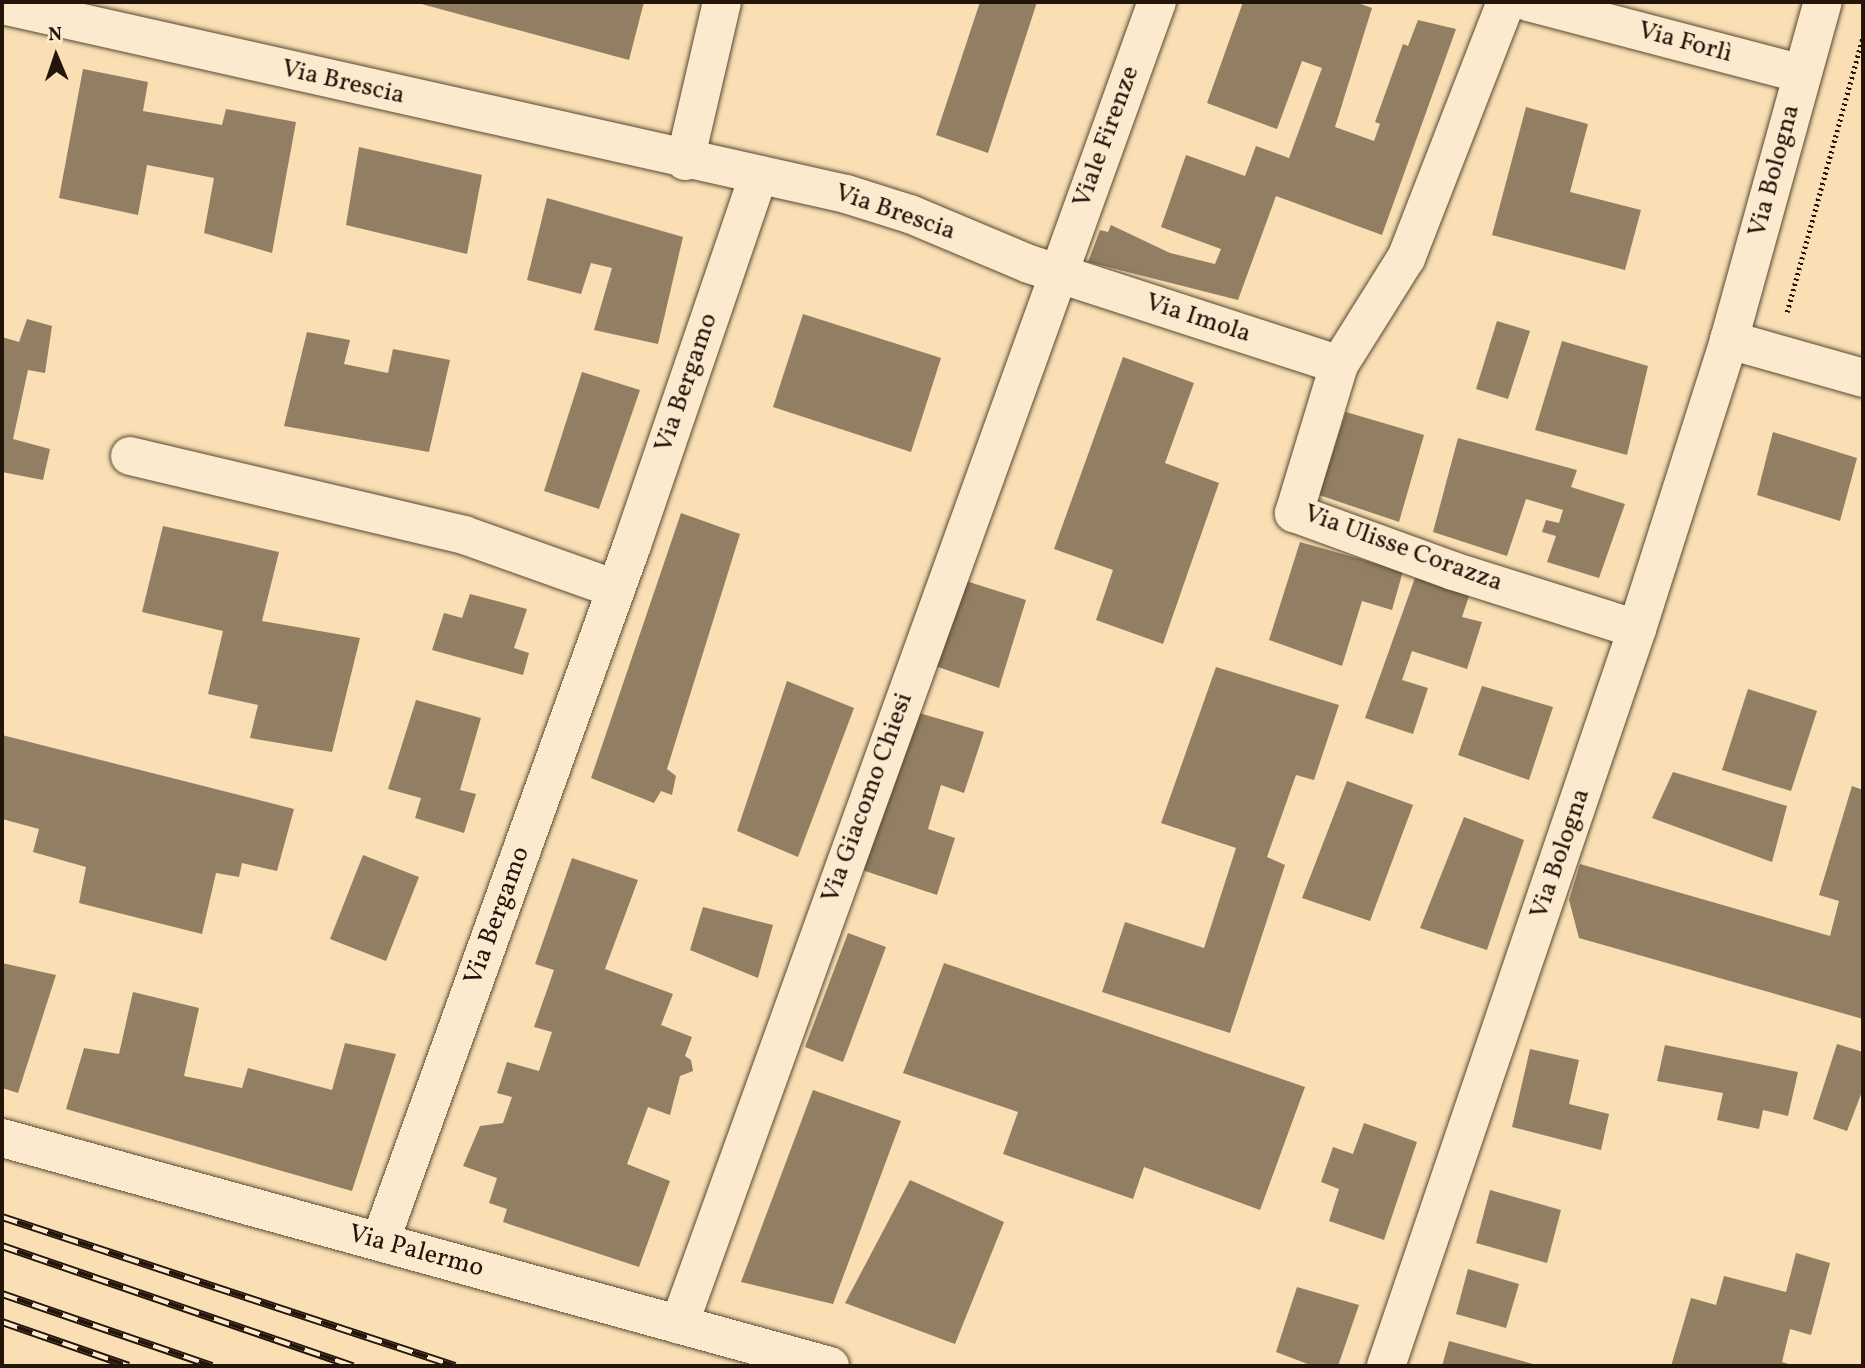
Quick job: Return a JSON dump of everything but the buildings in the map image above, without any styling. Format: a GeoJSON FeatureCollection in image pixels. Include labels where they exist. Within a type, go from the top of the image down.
{"type":"FeatureCollection","features":[{"type":"Feature","properties":{"kind":"street"},"geometry":{"type":"LineString","coordinates":[[685,161],[722,2]]}},
{"type":"Feature","properties":{"kind":"street","name":"Viale Firenze"},"geometry":{"type":"LineString","coordinates":[[1058,272],[1157,2]]}},
{"type":"Feature","properties":{"kind":"street","name":"Via Ulisse Corazza"},"geometry":{"type":"LineString","coordinates":[[1506,2],[1406,258],[1339,365],[1294,513],[1453,571],[1637,629]]}},
{"type":"Feature","properties":{"kind":"street","name":"Via Forlì"},"geometry":{"type":"LineString","coordinates":[[1528,2],[1802,74]]}},
{"type":"Feature","properties":{"kind":"street","name":"Via Bologna"},"geometry":{"type":"LineString","coordinates":[[1386,1366],[1637,629],[1729,340],[1823,2]]}},
{"type":"Feature","properties":{"kind":"street","name":"Via Brescia"},"geometry":{"type":"LineString","coordinates":[[2,5],[887,205],[1058,272]]}},
{"type":"Feature","properties":{"kind":"street","name":"Via Bergamo"},"geometry":{"type":"LineString","coordinates":[[380,1242],[616,589],[758,176]]}},
{"type":"Feature","properties":{"kind":"street","name":"Via Imola"},"geometry":{"type":"LineString","coordinates":[[1058,272],[1339,365]]}},
{"type":"Feature","properties":{"kind":"street","name":"Via Giacomo Chiesi"},"geometry":{"type":"LineString","coordinates":[[679,1325],[1058,272]]}},
{"type":"Feature","properties":{"kind":"street"},"geometry":{"type":"LineString","coordinates":[[1729,340],[1863,378]]}},
{"type":"Feature","properties":{"kind":"street"},"geometry":{"type":"LineString","coordinates":[[130,456],[464,535],[616,589]]}},
{"type":"Feature","properties":{"kind":"street","name":"Via Palermo"},"geometry":{"type":"LineString","coordinates":[[2,1138],[830,1366]]}},
{"type":"Feature","properties":{"kind":"path"},"geometry":{"type":"LineString","coordinates":[[1776,353],[1863,37]]}},
{"type":"Feature","properties":{"kind":"railway"},"geometry":{"type":"LineString","coordinates":[[2,1217],[455,1366]]}},
{"type":"Feature","properties":{"kind":"railway"},"geometry":{"type":"LineString","coordinates":[[2,1246],[353,1366]]}},
{"type":"Feature","properties":{"kind":"railway"},"geometry":{"type":"LineString","coordinates":[[2,1294],[212,1366]]}},
{"type":"Feature","properties":{"kind":"railway"},"geometry":{"type":"LineString","coordinates":[[2,1322],[129,1366]]}}]}
